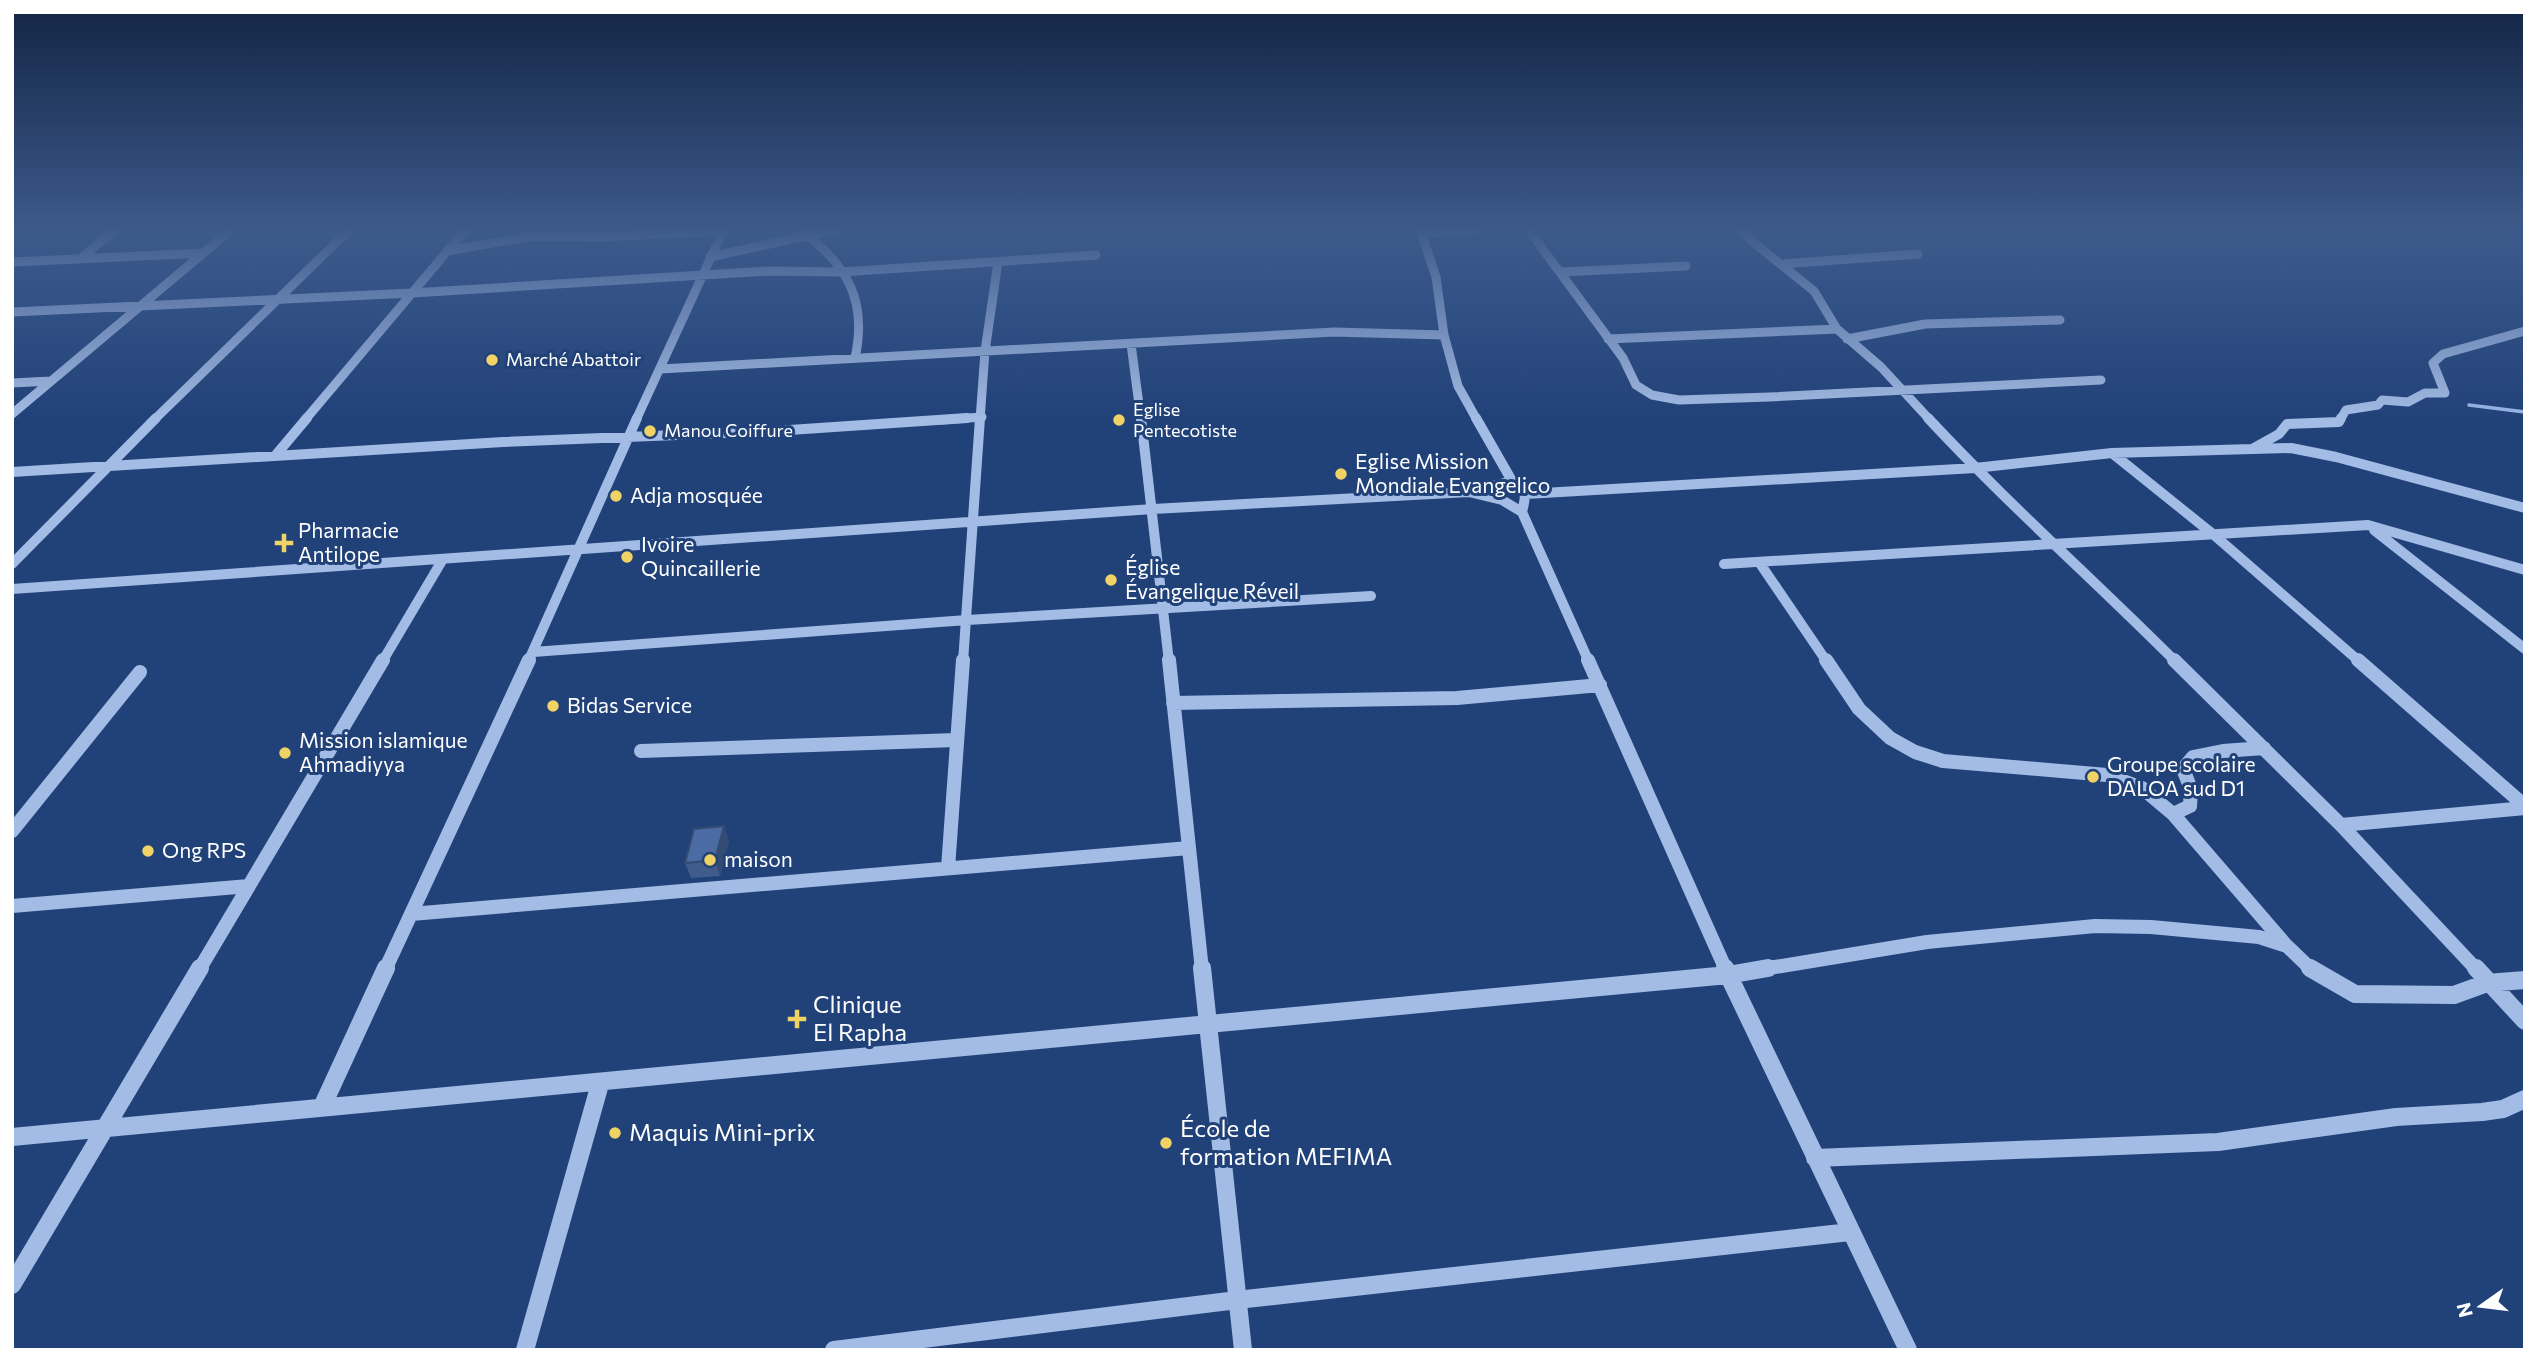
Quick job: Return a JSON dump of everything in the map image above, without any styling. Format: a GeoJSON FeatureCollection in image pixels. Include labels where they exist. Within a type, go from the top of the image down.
{"type":"FeatureCollection","features":[{"type":"Feature","properties":{"kind":"street"},"geometry":{"type":"LineString","coordinates":[[12,414],[157,293]]}},
{"type":"Feature","properties":{"kind":"street"},"geometry":{"type":"LineString","coordinates":[[12,565],[106,467],[287,293]]}},
{"type":"Feature","properties":{"kind":"street"},"geometry":{"type":"LineString","coordinates":[[275,456],[412,293]]}},
{"type":"Feature","properties":{"kind":"street"},"geometry":{"type":"LineString","coordinates":[[12,312],[419,293]]}},
{"type":"Feature","properties":{"kind":"street"},"geometry":{"type":"LineString","coordinates":[[322,1107],[533,652],[694,293]]}},
{"type":"Feature","properties":{"kind":"street"},"geometry":{"type":"LineString","coordinates":[[853,293],[860,309],[862,326],[855,358]]}},
{"type":"Feature","properties":{"kind":"street"},"geometry":{"type":"LineString","coordinates":[[948,868],[975,522],[985,351],[994,293]]}},
{"type":"Feature","properties":{"kind":"street"},"geometry":{"type":"LineString","coordinates":[[1438,293],[1444,335],[1458,386],[1512,481],[1522,486],[1526,494],[1522,512]]}},
{"type":"Feature","properties":{"kind":"street"},"geometry":{"type":"LineString","coordinates":[[1575,293],[1623,358],[1636,385],[1652,395],[1667,398],[1769,397],[2101,380]]}},
{"type":"Feature","properties":{"kind":"street"},"geometry":{"type":"LineString","coordinates":[[1815,293],[1837,329],[1881,367],[1975,468],[2057,544],[2341,825],[2525,1021]]}},
{"type":"Feature","properties":{"kind":"street"},"geometry":{"type":"LineString","coordinates":[[1847,339],[1881,331],[1946,324],[2060,320]]}},
{"type":"Feature","properties":{"kind":"street"},"geometry":{"type":"LineString","coordinates":[[1608,339],[1837,329]]}},
{"type":"Feature","properties":{"kind":"street"},"geometry":{"type":"LineString","coordinates":[[2251,449],[2279,434],[2287,424],[2339,422],[2346,410],[2378,405],[2382,400],[2408,402],[2415,396],[2426,393],[2445,393],[2433,363],[2444,354],[2525,331]]}},
{"type":"Feature","properties":{"kind":"street"},"geometry":{"type":"LineString","coordinates":[[660,369],[1334,332],[1444,335]]}},
{"type":"Feature","properties":{"kind":"street"},"geometry":{"type":"LineString","coordinates":[[1131,344],[1164,607],[1242,1350]]}},
{"type":"Feature","properties":{"kind":"street"},"geometry":{"type":"LineString","coordinates":[[12,383],[51,381]]}},
{"type":"Feature","properties":{"kind":"street"},"geometry":{"type":"LineString","coordinates":[[12,472],[503,442],[775,431],[982,417]]}},
{"type":"Feature","properties":{"kind":"street"},"geometry":{"type":"LineString","coordinates":[[1526,494],[1975,468],[2112,453],[2291,449],[2326,455],[2525,508]]}},
{"type":"Feature","properties":{"kind":"street"},"geometry":{"type":"LineString","coordinates":[[2112,453],[2214,535],[2525,807]]}},
{"type":"Feature","properties":{"kind":"street"},"geometry":{"type":"LineString","coordinates":[[12,589],[1153,509],[1469,492],[1512,481]]}},
{"type":"Feature","properties":{"kind":"street"},"geometry":{"type":"LineString","coordinates":[[1469,492],[1502,500],[1522,512],[1728,975],[1908,1350]]}},
{"type":"Feature","properties":{"kind":"street"},"geometry":{"type":"LineString","coordinates":[[2368,526],[2525,649]]}},
{"type":"Feature","properties":{"kind":"street"},"geometry":{"type":"LineString","coordinates":[[1724,564],[2368,526],[2525,570]]}},
{"type":"Feature","properties":{"kind":"street"},"geometry":{"type":"LineString","coordinates":[[12,1285],[443,559]]}},
{"type":"Feature","properties":{"kind":"street"},"geometry":{"type":"LineString","coordinates":[[1759,562],[1859,709],[1890,738],[1914,752],[1943,761],[2107,775],[2142,788],[2173,814],[2287,946],[2312,970],[2355,994],[2454,995],[2487,983],[2525,980]]}},
{"type":"Feature","properties":{"kind":"street"},"geometry":{"type":"LineString","coordinates":[[533,652],[967,620],[1371,596]]}},
{"type":"Feature","properties":{"kind":"street"},"geometry":{"type":"LineString","coordinates":[[12,831],[140,672]]}},
{"type":"Feature","properties":{"kind":"street"},"geometry":{"type":"LineString","coordinates":[[1173,703],[1457,698],[1600,685]]}},
{"type":"Feature","properties":{"kind":"street"},"geometry":{"type":"LineString","coordinates":[[641,751],[956,740]]}},
{"type":"Feature","properties":{"kind":"street"},"geometry":{"type":"LineString","coordinates":[[2173,814],[2190,806],[2191,789],[2183,769],[2193,757],[2223,751],[2264,748]]}},
{"type":"Feature","properties":{"kind":"street"},"geometry":{"type":"LineString","coordinates":[[2341,825],[2525,807]]}},
{"type":"Feature","properties":{"kind":"street"},"geometry":{"type":"LineString","coordinates":[[411,914],[1189,848]]}},
{"type":"Feature","properties":{"kind":"street"},"geometry":{"type":"LineString","coordinates":[[12,906],[248,886]]}},
{"type":"Feature","properties":{"kind":"street"},"geometry":{"type":"LineString","coordinates":[[12,1138],[1728,975],[1927,942],[2095,926],[2214,932],[2259,937],[2287,946]]}},
{"type":"Feature","properties":{"kind":"street"},"geometry":{"type":"LineString","coordinates":[[525,1350],[600,1084]]}},
{"type":"Feature","properties":{"kind":"street"},"geometry":{"type":"LineString","coordinates":[[1815,1158],[2218,1142],[2396,1117],[2482,1112],[2503,1109],[2525,1099]]}},
{"type":"Feature","properties":{"kind":"street"},"geometry":{"type":"LineString","coordinates":[[835,1350],[903,1346],[1237,1300],[1850,1232]]}},
{"type":"Feature","properties":{"kind":"building"},"geometry":{"type":"Polygon","coordinates":[[[724,826],[715,860],[685,863],[694,829],[724,826]]]}},
{"type":"Feature","properties":{"kind":"waterway"},"geometry":{"type":"LineString","coordinates":[[2469,405],[2525,412]]}},
{"type":"Feature","properties":{"kind":"place","name":"Marché Abattoir"},"geometry":{"type":"Point","coordinates":[492,360]}},
{"type":"Feature","properties":{"kind":"place","name":"Eglise Pentecotiste"},"geometry":{"type":"Point","coordinates":[1119,420]}},
{"type":"Feature","properties":{"kind":"place","name":"Manou Coiffure"},"geometry":{"type":"Point","coordinates":[650,431]}},
{"type":"Feature","properties":{"kind":"place","name":"Eglise Mission Mondiale Evangelico"},"geometry":{"type":"Point","coordinates":[1341,474]}},
{"type":"Feature","properties":{"kind":"place","name":"Adja mosquée"},"geometry":{"type":"Point","coordinates":[616,496]}},
{"type":"Feature","properties":{"kind":"place","name":"Pharmacie Antilope"},"geometry":{"type":"Point","coordinates":[284,543]}},
{"type":"Feature","properties":{"kind":"place","name":"Ivoire Quincaillerie"},"geometry":{"type":"Point","coordinates":[627,557]}},
{"type":"Feature","properties":{"kind":"place","name":"Église Évangelique Réveil"},"geometry":{"type":"Point","coordinates":[1111,580]}},
{"type":"Feature","properties":{"kind":"place","name":"Bidas Service"},"geometry":{"type":"Point","coordinates":[553,706]}},
{"type":"Feature","properties":{"kind":"place","name":"Mission islamique Ahmadiyya"},"geometry":{"type":"Point","coordinates":[285,753]}},
{"type":"Feature","properties":{"kind":"place","name":"Groupe scolaire DALOA sud D1"},"geometry":{"type":"Point","coordinates":[2093,777]}},
{"type":"Feature","properties":{"kind":"place","name":"Ong RPS"},"geometry":{"type":"Point","coordinates":[148,851]}},
{"type":"Feature","properties":{"kind":"place","name":"maison"},"geometry":{"type":"Point","coordinates":[710,860]}},
{"type":"Feature","properties":{"kind":"place","name":"Clinique El Rapha"},"geometry":{"type":"Point","coordinates":[797,1019]}},
{"type":"Feature","properties":{"kind":"place","name":"Maquis Mini-prix"},"geometry":{"type":"Point","coordinates":[615,1133]}},
{"type":"Feature","properties":{"kind":"place","name":"École de formation MEFIMA"},"geometry":{"type":"Point","coordinates":[1166,1143]}}]}
